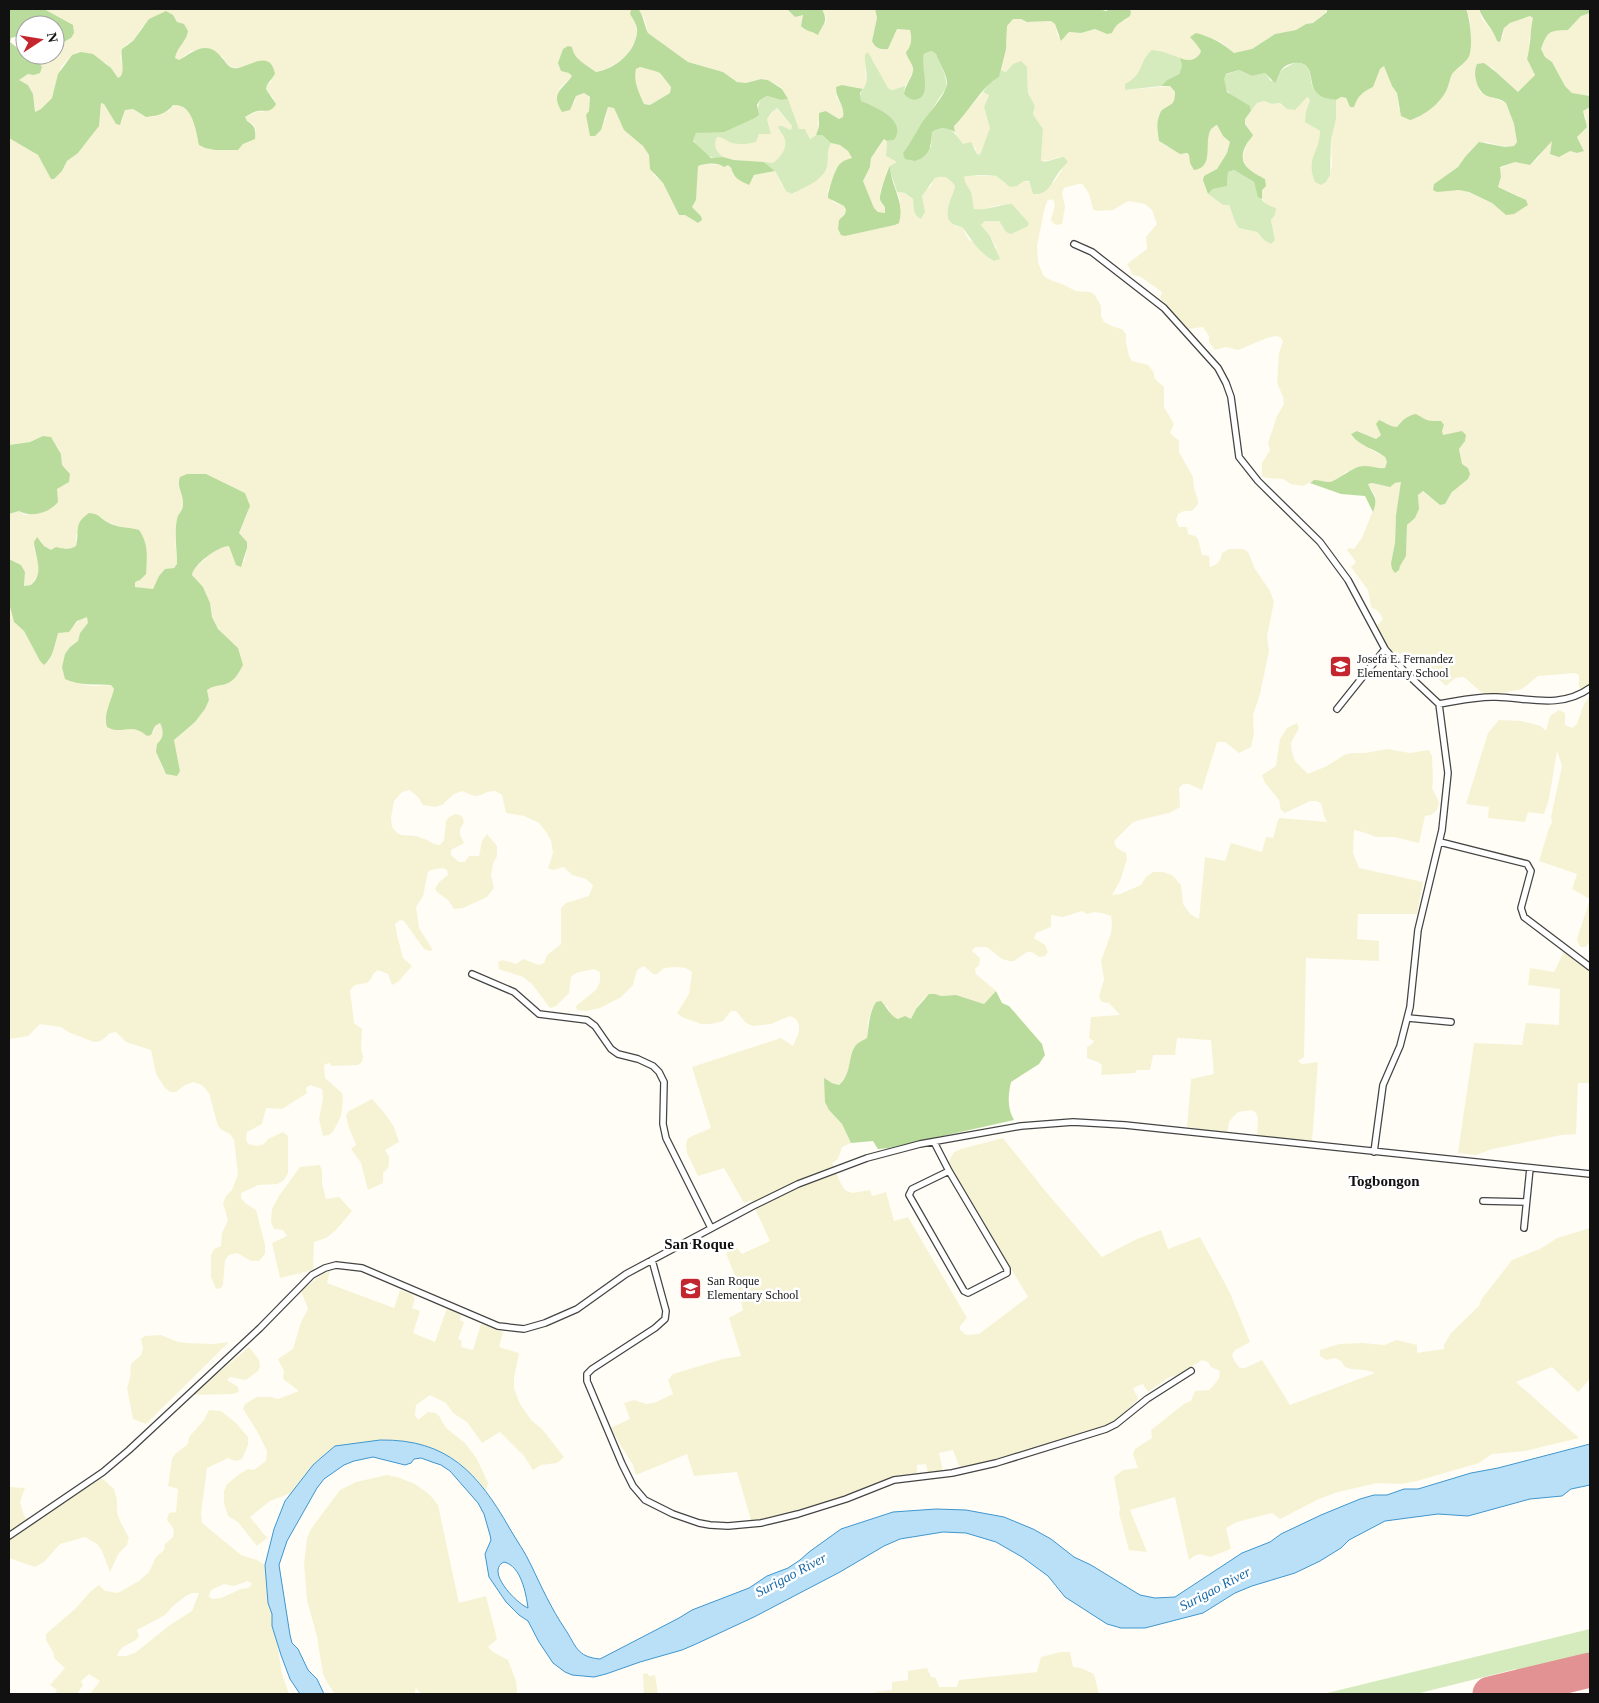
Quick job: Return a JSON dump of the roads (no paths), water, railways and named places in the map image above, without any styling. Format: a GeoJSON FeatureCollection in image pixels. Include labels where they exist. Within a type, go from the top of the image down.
{"type":"FeatureCollection","features":[{"type":"Feature","properties":{"kind":"street"},"geometry":{"type":"LineString","coordinates":[[1074,244],[1092,252],[1164,308],[1218,368],[1231,397],[1239,457],[1258,481],[1320,542],[1348,580],[1385,649],[1405,672],[1439,704],[1448,772],[1440,842],[1418,930],[1408,1018],[1395,1059],[1383,1085],[1374,1152]]}},
{"type":"Feature","properties":{"kind":"street"},"geometry":{"type":"LineString","coordinates":[[1337,708],[1385,649]]}},
{"type":"Feature","properties":{"kind":"street"},"geometry":{"type":"LineString","coordinates":[[1439,704],[1485,697],[1537,702],[1556,700],[1579,694],[1590,688]]}},
{"type":"Feature","properties":{"kind":"street"},"geometry":{"type":"LineString","coordinates":[[1440,842],[1527,864],[1531,871],[1521,908],[1524,917],[1590,967]]}},
{"type":"Feature","properties":{"kind":"street"},"geometry":{"type":"LineString","coordinates":[[472,974],[514,992],[539,1014],[587,1020],[594,1026],[611,1049],[618,1054],[646,1062],[659,1072],[664,1082],[662,1124],[666,1138],[711,1228]]}},
{"type":"Feature","properties":{"kind":"street"},"geometry":{"type":"LineString","coordinates":[[1408,1018],[1451,1022]]}},
{"type":"Feature","properties":{"kind":"street"},"geometry":{"type":"LineString","coordinates":[[9,1536],[103,1472],[129,1450],[260,1328],[312,1275],[325,1268],[342,1265],[362,1268],[498,1326],[524,1329],[545,1323],[577,1309],[626,1274],[711,1228],[798,1184],[822,1174],[867,1158],[934,1142],[1040,1124],[1095,1122],[1590,1174]]}},
{"type":"Feature","properties":{"kind":"street"},"geometry":{"type":"LineString","coordinates":[[934,1142],[949,1171],[1008,1270],[1007,1273],[968,1293],[964,1291],[909,1195],[912,1189],[949,1171]]}},
{"type":"Feature","properties":{"kind":"street"},"geometry":{"type":"LineString","coordinates":[[1524,1228],[1530,1168]]}},
{"type":"Feature","properties":{"kind":"street"},"geometry":{"type":"LineString","coordinates":[[1483,1200],[1526,1202]]}},
{"type":"Feature","properties":{"kind":"street"},"geometry":{"type":"LineString","coordinates":[[652,1260],[666,1311],[665,1320],[592,1369],[588,1374],[587,1382],[622,1464],[640,1495],[651,1504],[673,1514],[710,1525],[750,1525],[775,1520],[817,1508],[894,1480],[966,1471],[1041,1450],[1116,1424],[1147,1399],[1191,1371]]}},
{"type":"Feature","properties":{"kind":"water","name":"Surigao River"},"geometry":{"type":"Polygon","coordinates":[[[380,1440],[404,1441],[443,1453],[458,1463],[473,1476],[498,1509],[526,1556],[555,1613],[578,1649],[586,1656],[600,1659],[692,1610],[749,1588],[767,1576],[788,1568],[841,1529],[893,1512],[936,1509],[966,1510],[1004,1517],[1051,1539],[1074,1557],[1091,1565],[1140,1595],[1155,1598],[1175,1597],[1242,1553],[1270,1542],[1281,1534],[1321,1515],[1374,1495],[1387,1495],[1404,1489],[1418,1489],[1471,1473],[1498,1468],[1590,1444],[1590,1485],[1571,1489],[1562,1496],[1530,1499],[1468,1516],[1438,1514],[1385,1521],[1349,1540],[1341,1548],[1320,1561],[1295,1573],[1235,1593],[1203,1613],[1145,1628],[1121,1628],[1107,1624],[1065,1597],[1048,1576],[1022,1557],[996,1542],[966,1533],[943,1532],[900,1539],[754,1617],[696,1644],[594,1677],[572,1675],[553,1663],[528,1621],[506,1602],[489,1577],[485,1554],[491,1540],[484,1514],[478,1503],[450,1471],[441,1465],[421,1458],[414,1459],[411,1463],[405,1465],[373,1457],[344,1465],[324,1479],[287,1541],[279,1565],[292,1643],[298,1649],[308,1670],[317,1679],[324,1694],[300,1694],[290,1679],[272,1626],[265,1565],[274,1529],[285,1501],[313,1465],[335,1446],[380,1440]],[[504,1562],[499,1566],[500,1579],[510,1594],[528,1608],[522,1581],[519,1574],[504,1562]]]}},
{"type":"Feature","properties":{"kind":"place","name":"Josefa E. Fernandez Elementary School"},"geometry":{"type":"Point","coordinates":[1341,666]}},
{"type":"Feature","properties":{"kind":"place","name":"San Roque Elementary School"},"geometry":{"type":"Point","coordinates":[691,1288]}},
{"type":"Feature","properties":{"kind":"district","name":"Togbongon"},"geometry":{"type":"Point","coordinates":[1384,1181]}},
{"type":"Feature","properties":{"kind":"district","name":"San Roque"},"geometry":{"type":"Point","coordinates":[699,1244]}}]}
